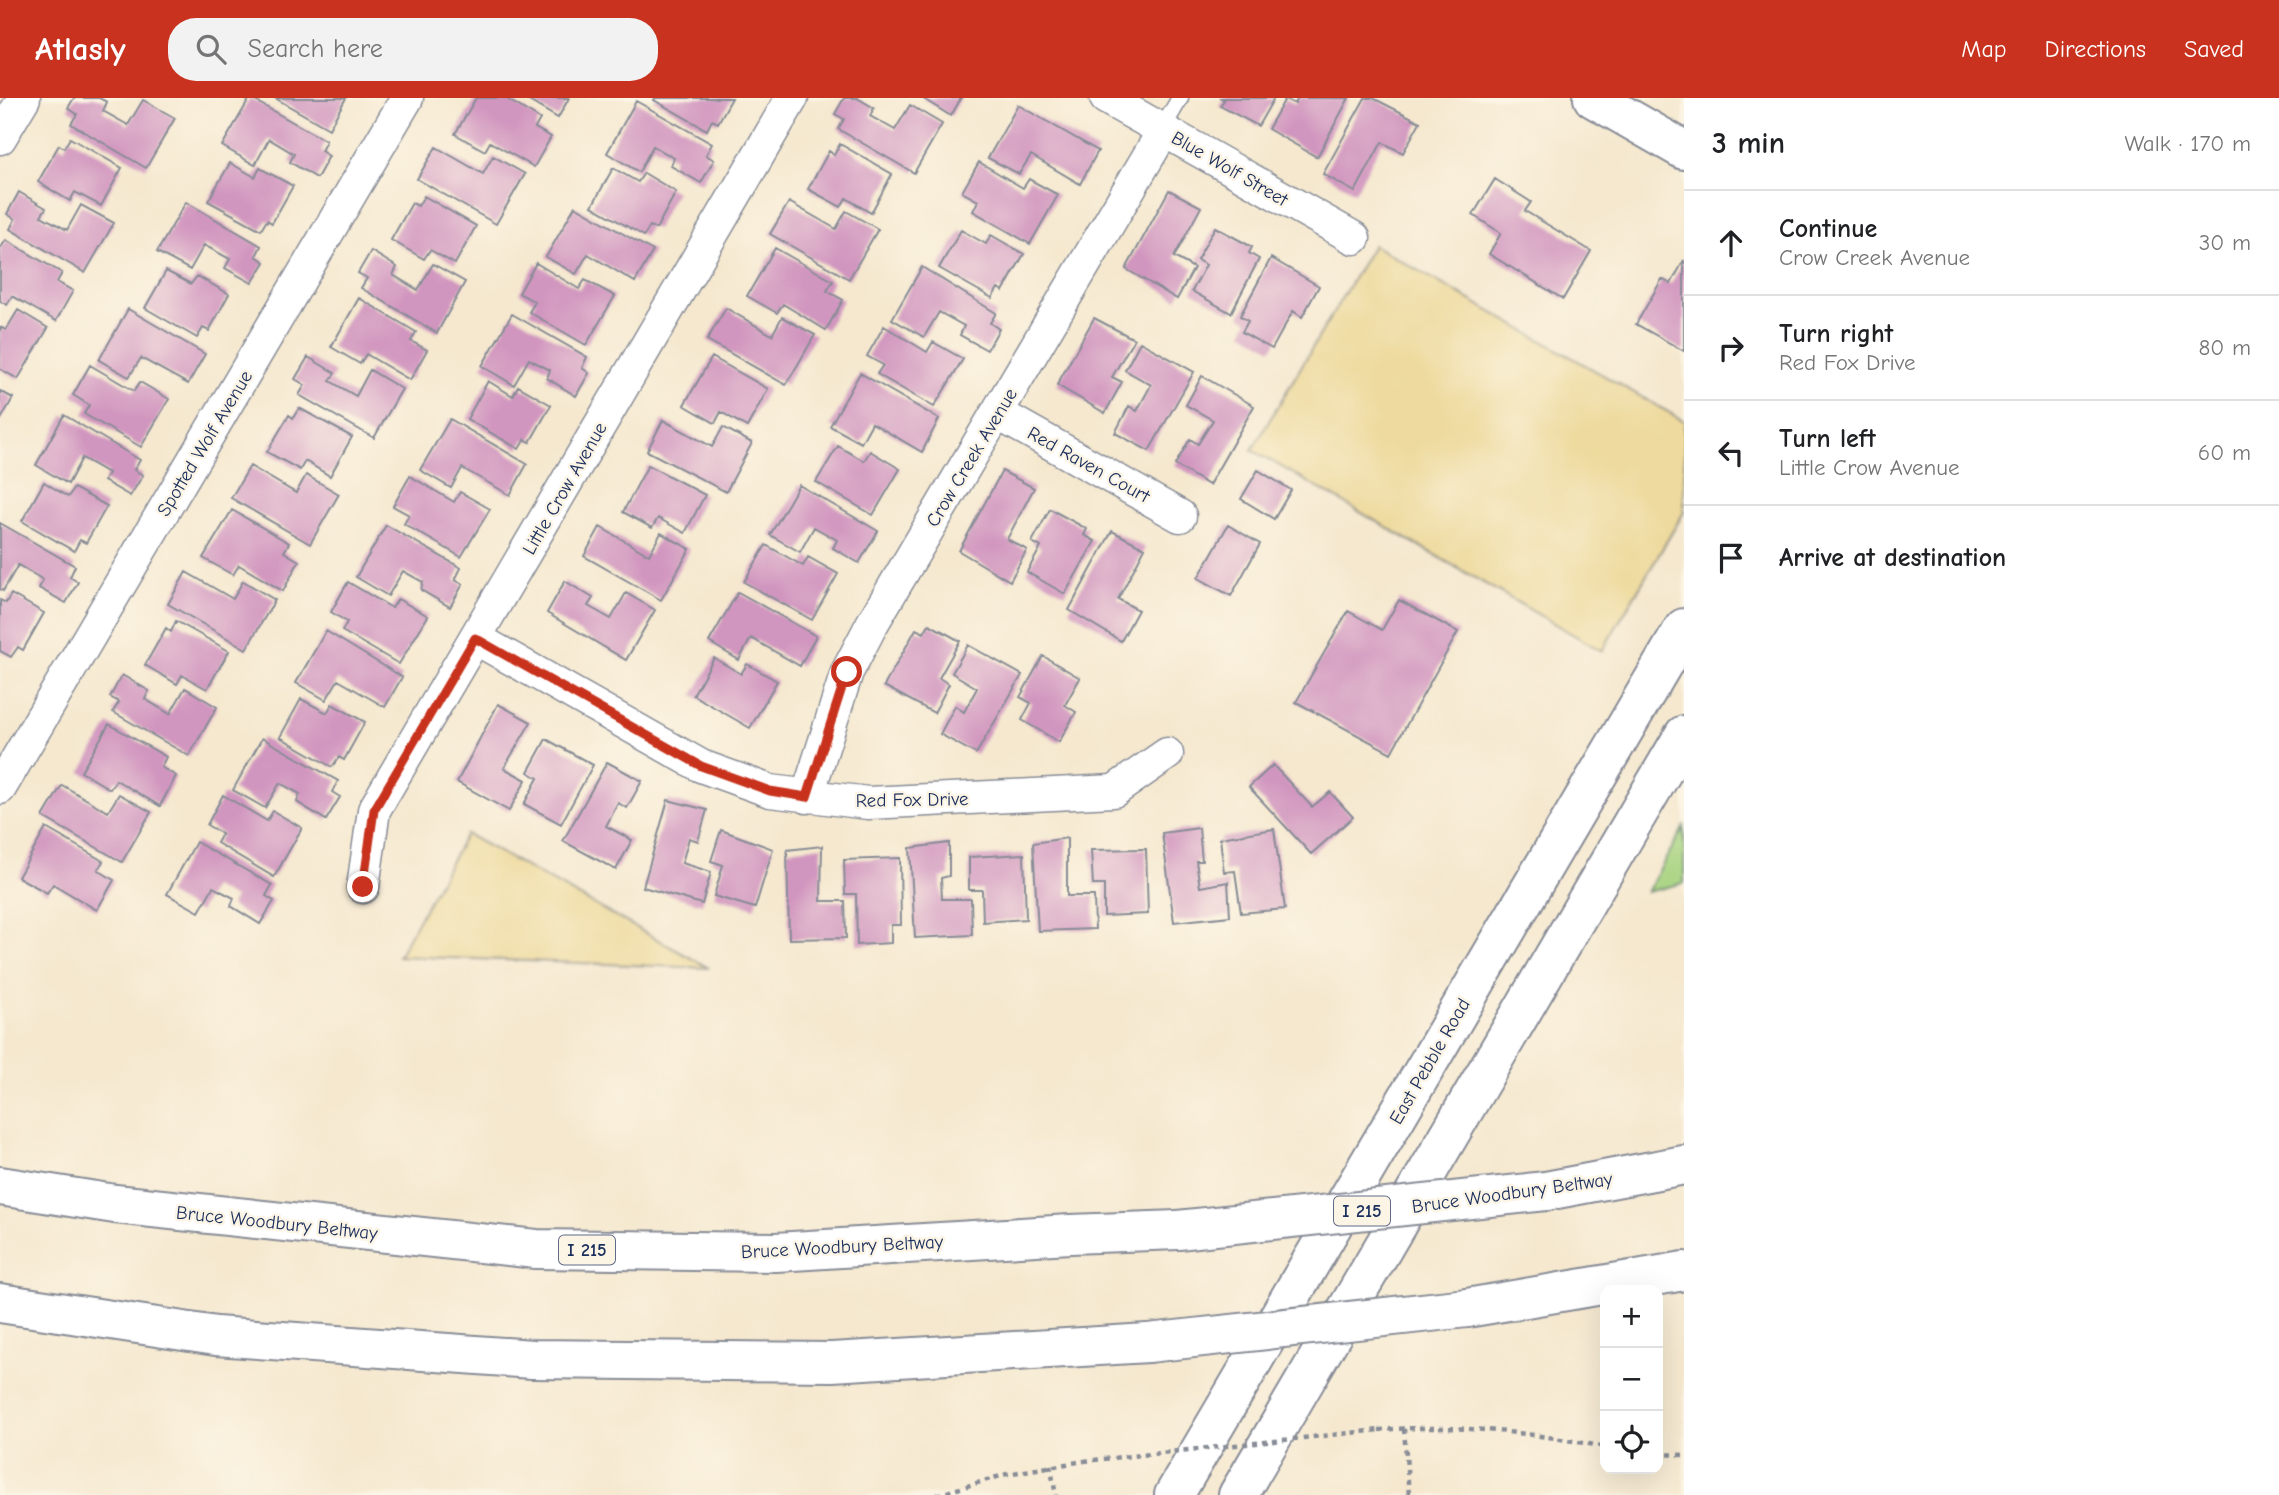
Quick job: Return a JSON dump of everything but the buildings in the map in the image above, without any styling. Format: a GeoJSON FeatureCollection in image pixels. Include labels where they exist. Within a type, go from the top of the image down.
{"type":"FeatureCollection","features":[{"type":"Feature","properties":{"kind":"main road"},"geometry":{"type":"LineString","coordinates":[[1593,98],[1684,149]]}},
{"type":"Feature","properties":{"kind":"main road","name":"East Pebble Road"},"geometry":{"type":"LineString","coordinates":[[1174,1495],[1684,628]]}},
{"type":"Feature","properties":{"kind":"main road"},"geometry":{"type":"LineString","coordinates":[[1238,1495],[1684,735]]}},
{"type":"Feature","properties":{"kind":"main road","name":"Bruce Woodbury Beltway"},"geometry":{"type":"LineString","coordinates":[[0,1186],[115,1204],[536,1249],[776,1252],[1178,1230],[1546,1191],[1684,1165]]}},
{"type":"Feature","properties":{"kind":"main road"},"geometry":{"type":"LineString","coordinates":[[0,1303],[216,1336],[531,1359],[832,1362],[1148,1343],[1466,1307],[1684,1271]]}},
{"type":"Feature","properties":{"kind":"street"},"geometry":{"type":"LineString","coordinates":[[0,138],[24,98]]}},
{"type":"Feature","properties":{"kind":"street","name":"Spotted Wolf Avenue"},"geometry":{"type":"LineString","coordinates":[[0,788],[407,98]]}},
{"type":"Feature","properties":{"kind":"street","name":"Little Crow Avenue"},"geometry":{"type":"LineString","coordinates":[[363,887],[374,810],[792,98]]}},
{"type":"Feature","properties":{"kind":"street","name":"Blue Wolf Street"},"geometry":{"type":"LineString","coordinates":[[1105,98],[1354,238]]}},
{"type":"Feature","properties":{"kind":"street","name":"Crow Creek Avenue"},"geometry":{"type":"LineString","coordinates":[[807,797],[847,672],[872,624],[1163,130]]}},
{"type":"Feature","properties":{"kind":"street","name":"Red Raven Court"},"geometry":{"type":"LineString","coordinates":[[997,413],[1180,516]]}},
{"type":"Feature","properties":{"kind":"street","name":"Red Fox Drive"},"geometry":{"type":"LineString","coordinates":[[475,638],[701,766],[770,791],[868,803],[1114,791],[1167,754]]}},
{"type":"Feature","properties":{"kind":"lane","name":"Crow Creek Avenue"},"geometry":{"type":"LineString","coordinates":[[1163,130],[1180,98]]}},
{"type":"Feature","properties":{"kind":"path"},"geometry":{"type":"LineString","coordinates":[[937,1495],[1007,1474],[1050,1465],[1379,1430],[1457,1427],[1505,1430],[1600,1446]]}},
{"type":"Feature","properties":{"kind":"path"},"geometry":{"type":"LineString","coordinates":[[1404,1429],[1409,1495]]}},
{"type":"Feature","properties":{"kind":"path"},"geometry":{"type":"LineString","coordinates":[[1663,1454],[1684,1455]]}},
{"type":"Feature","properties":{"kind":"path"},"geometry":{"type":"LineString","coordinates":[[1050,1465],[1055,1495]]}},
{"type":"Feature","properties":{"kind":"green space"},"geometry":{"type":"Polygon","coordinates":[[[1684,827],[1684,883],[1647,892],[1684,827]]]}},
{"type":"Feature","properties":{"kind":"sand"},"geometry":{"type":"Polygon","coordinates":[[[1373,245],[1684,421],[1684,512],[1602,651],[1252,450],[1373,245]]]}},
{"type":"Feature","properties":{"kind":"sand"},"geometry":{"type":"Polygon","coordinates":[[[466,834],[709,968],[398,956],[466,834]]]}},
{"type":"Feature","properties":{"kind":"route"},"geometry":{"type":"LineString","coordinates":[[363,887],[374,810],[475,638],[701,766],[770,791],[807,797],[847,672]]}}]}
